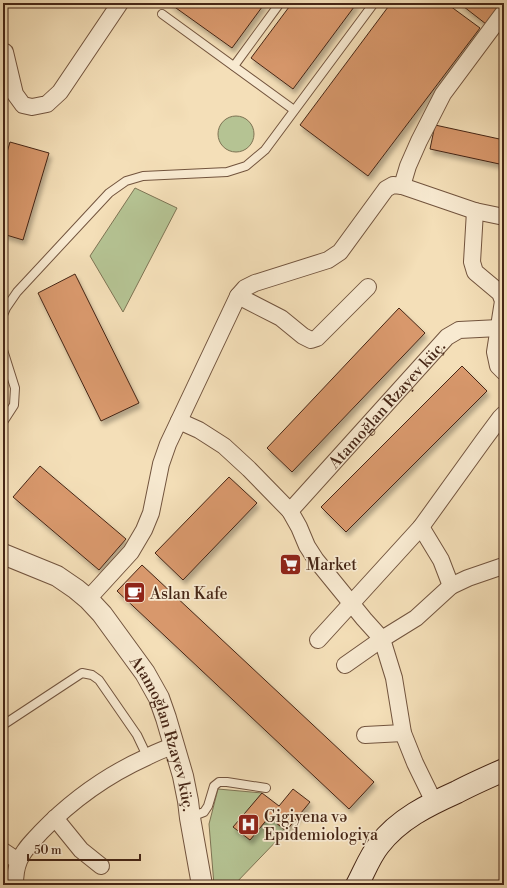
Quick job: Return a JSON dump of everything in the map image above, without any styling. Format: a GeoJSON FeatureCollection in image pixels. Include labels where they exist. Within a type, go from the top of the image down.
{"type":"FeatureCollection","features":[{"type":"Feature","properties":{"kind":"main road"},"geometry":{"type":"LineString","coordinates":[[357,885],[378,845],[393,829],[409,817],[434,802],[504,770]]}},
{"type":"Feature","properties":{"kind":"street"},"geometry":{"type":"LineString","coordinates":[[5,52],[15,94],[23,105],[32,107],[47,104],[60,92],[120,3]]}},
{"type":"Feature","properties":{"kind":"street"},"geometry":{"type":"LineString","coordinates":[[402,186],[418,141],[443,94],[504,12]]}},
{"type":"Feature","properties":{"kind":"street"},"geometry":{"type":"LineString","coordinates":[[88,599],[131,552],[144,530],[151,512],[161,464],[168,444],[238,296],[245,288],[255,283],[328,260],[340,252],[386,190],[393,185],[402,186],[475,211],[504,217]]}},
{"type":"Feature","properties":{"kind":"street"},"geometry":{"type":"LineString","coordinates":[[475,211],[472,262],[475,272],[500,293],[503,301],[495,352],[498,366],[504,372]]}},
{"type":"Feature","properties":{"kind":"street"},"geometry":{"type":"LineString","coordinates":[[238,296],[281,318],[303,336],[311,340],[317,338],[368,287]]}},
{"type":"Feature","properties":{"kind":"street","name":"Atamoğlan Rzayev küç."},"geometry":{"type":"LineString","coordinates":[[290,510],[447,337],[459,330],[499,328]]}},
{"type":"Feature","properties":{"kind":"street"},"geometry":{"type":"LineString","coordinates":[[318,640],[350,603],[421,527],[504,414]]}},
{"type":"Feature","properties":{"kind":"street"},"geometry":{"type":"LineString","coordinates":[[179,421],[199,430],[224,446],[290,510],[307,546],[316,560],[350,603],[382,639],[394,678],[403,733],[415,763],[434,802]]}},
{"type":"Feature","properties":{"kind":"street"},"geometry":{"type":"LineString","coordinates":[[421,527],[441,560],[451,586]]}},
{"type":"Feature","properties":{"kind":"street"},"geometry":{"type":"LineString","coordinates":[[3,554],[34,567]]}},
{"type":"Feature","properties":{"kind":"street"},"geometry":{"type":"LineString","coordinates":[[3,562],[34,567]]}},
{"type":"Feature","properties":{"kind":"street"},"geometry":{"type":"LineString","coordinates":[[345,665],[382,639],[416,618],[451,586],[468,578],[503,566]]}},
{"type":"Feature","properties":{"kind":"street","name":"Atamoğlan Rzayev küç."},"geometry":{"type":"LineString","coordinates":[[34,567],[57,576],[88,599],[102,614],[145,673],[159,698],[175,745],[185,782],[202,885]]}},
{"type":"Feature","properties":{"kind":"street"},"geometry":{"type":"LineString","coordinates":[[365,736],[403,733]]}},
{"type":"Feature","properties":{"kind":"street"},"geometry":{"type":"LineString","coordinates":[[15,885],[18,861],[55,818],[88,790],[147,756],[175,745]]}},
{"type":"Feature","properties":{"kind":"street"},"geometry":{"type":"LineString","coordinates":[[55,818],[82,850],[101,866]]}},
{"type":"Feature","properties":{"kind":"street"},"geometry":{"type":"LineString","coordinates":[[3,851],[18,861]]}},
{"type":"Feature","properties":{"kind":"lane"},"geometry":{"type":"LineString","coordinates":[[234,66],[280,3]]}},
{"type":"Feature","properties":{"kind":"lane"},"geometry":{"type":"LineString","coordinates":[[3,315],[17,292],[110,193],[126,181],[143,176],[228,172],[246,166],[265,150],[374,3]]}},
{"type":"Feature","properties":{"kind":"lane"},"geometry":{"type":"LineString","coordinates":[[162,14],[294,110]]}},
{"type":"Feature","properties":{"kind":"lane"},"geometry":{"type":"LineString","coordinates":[[3,350],[15,388],[14,405],[3,422]]}},
{"type":"Feature","properties":{"kind":"lane"},"geometry":{"type":"LineString","coordinates":[[3,725],[82,673],[92,674],[99,680],[129,723],[147,756]]}},
{"type":"Feature","properties":{"kind":"lane"},"geometry":{"type":"LineString","coordinates":[[190,818],[204,812],[208,806],[214,786],[219,782],[266,788]]}},
{"type":"Feature","properties":{"kind":"green space"},"geometry":{"type":"Polygon","coordinates":[[[236,116],[249,121],[254,134],[249,147],[236,152],[223,147],[218,134],[223,121],[236,116]]]}},
{"type":"Feature","properties":{"kind":"green space"},"geometry":{"type":"Polygon","coordinates":[[[135,188],[177,208],[123,312],[90,256],[135,188]]]}},
{"type":"Feature","properties":{"kind":"green space"},"geometry":{"type":"Polygon","coordinates":[[[218,789],[262,793],[234,827],[250,840],[269,817],[286,831],[234,885],[214,885],[209,824],[218,789]]]}},
{"type":"Feature","properties":{"kind":"building"},"geometry":{"type":"Polygon","coordinates":[[[169,3],[265,3],[232,48],[169,3]]]}},
{"type":"Feature","properties":{"kind":"building"},"geometry":{"type":"Polygon","coordinates":[[[292,3],[357,3],[293,89],[251,58],[292,3]]]}},
{"type":"Feature","properties":{"kind":"building"},"geometry":{"type":"Polygon","coordinates":[[[391,3],[446,3],[480,28],[368,176],[300,125],[391,3]]]}},
{"type":"Feature","properties":{"kind":"building"},"geometry":{"type":"Polygon","coordinates":[[[459,3],[502,3],[486,24],[459,3]]]}},
{"type":"Feature","properties":{"kind":"building"},"geometry":{"type":"Polygon","coordinates":[[[435,125],[504,140],[504,165],[430,149],[435,125]]]}},
{"type":"Feature","properties":{"kind":"building"},"geometry":{"type":"Polygon","coordinates":[[[10,142],[49,153],[23,240],[3,234],[3,166],[10,142]]]}},
{"type":"Feature","properties":{"kind":"building"},"geometry":{"type":"Polygon","coordinates":[[[75,274],[139,403],[101,421],[38,293],[75,274]]]}},
{"type":"Feature","properties":{"kind":"building"},"geometry":{"type":"Polygon","coordinates":[[[399,308],[425,333],[292,472],[267,448],[399,308]]]}},
{"type":"Feature","properties":{"kind":"building"},"geometry":{"type":"Polygon","coordinates":[[[462,366],[487,391],[346,532],[321,507],[462,366]]]}},
{"type":"Feature","properties":{"kind":"building"},"geometry":{"type":"Polygon","coordinates":[[[40,466],[126,539],[99,570],[13,497],[40,466]]]}},
{"type":"Feature","properties":{"kind":"building"},"geometry":{"type":"Polygon","coordinates":[[[229,477],[257,503],[183,580],[155,553],[229,477]]]}},
{"type":"Feature","properties":{"kind":"building"},"geometry":{"type":"Polygon","coordinates":[[[142,565],[374,782],[349,809],[117,591],[142,565]]]}},
{"type":"Feature","properties":{"kind":"building"},"geometry":{"type":"Polygon","coordinates":[[[293,789],[310,802],[286,831],[269,817],[250,840],[233,827],[262,793],[279,806],[293,789]]]}},
{"type":"Feature","properties":{"kind":"place","name":"Market"},"geometry":{"type":"Point","coordinates":[291,564]}},
{"type":"Feature","properties":{"kind":"place","name":"Aslan Kafe"},"geometry":{"type":"Point","coordinates":[134,593]}},
{"type":"Feature","properties":{"kind":"place","name":"Gigiyena və Epidemiologiya"},"geometry":{"type":"Point","coordinates":[248,825]}}]}
